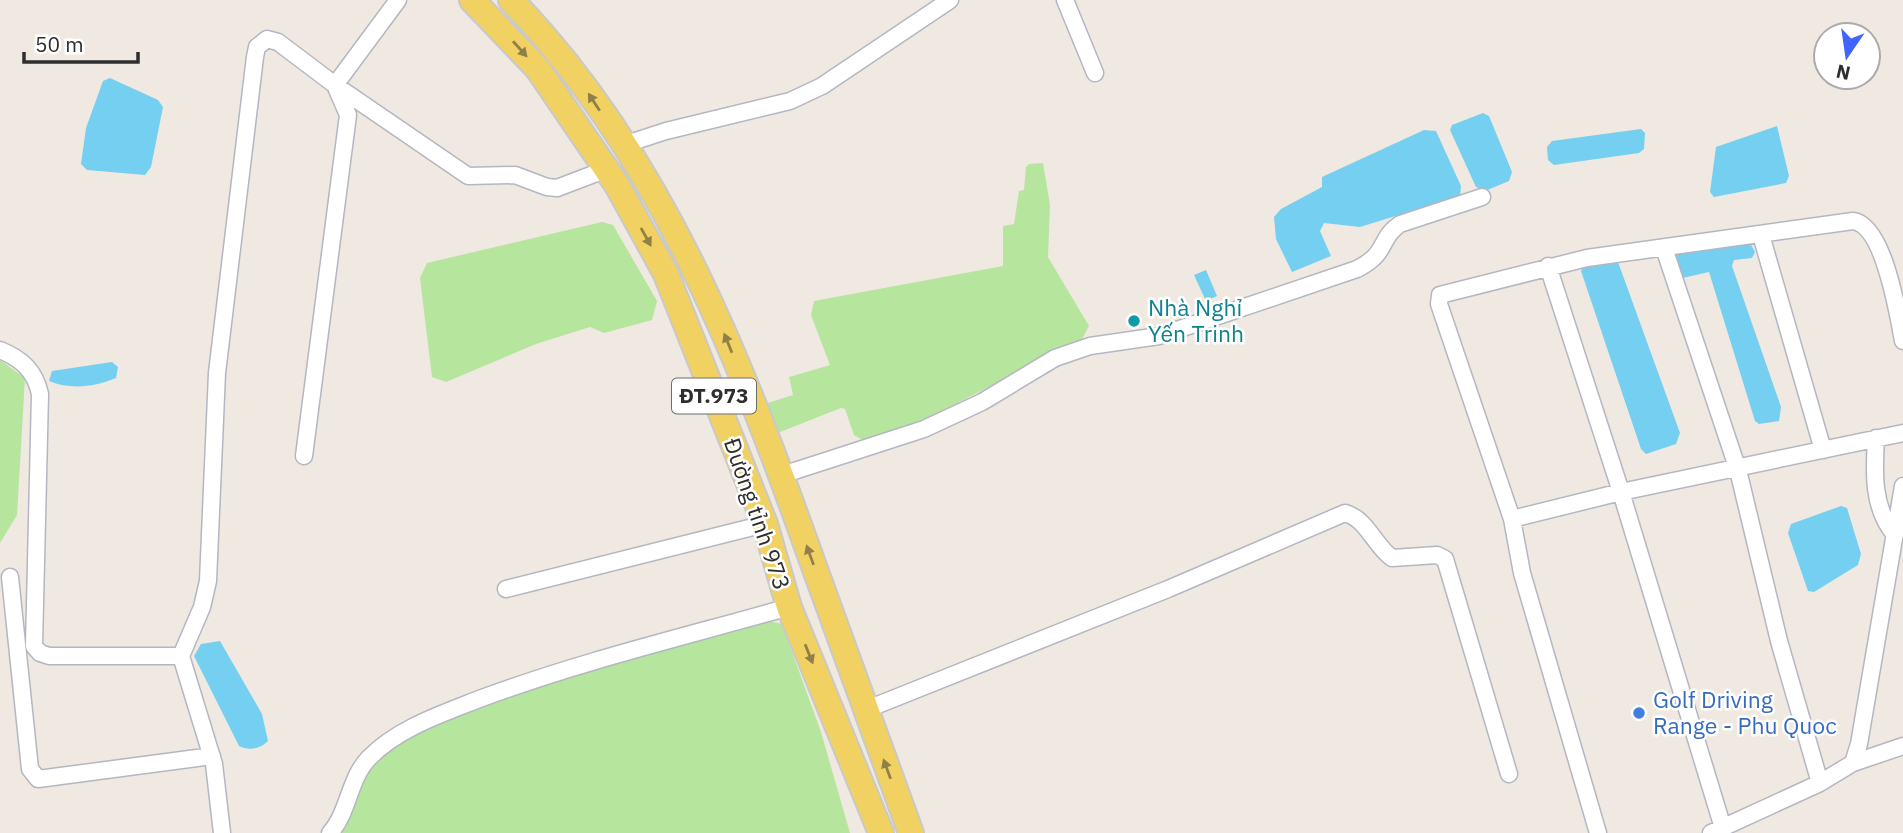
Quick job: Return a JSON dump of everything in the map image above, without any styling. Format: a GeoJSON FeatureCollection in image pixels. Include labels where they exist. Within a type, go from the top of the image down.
{"type":"FeatureCollection","features":[{"type":"Feature","properties":{"kind":"main road","name":"Đường tỉnh 973"},"geometry":{"type":"LineString","coordinates":[[472,0],[538,69],[607,169],[666,274],[765,524],[789,607],[881,833]]}},
{"type":"Feature","properties":{"kind":"main road","name":"Đường tỉnh 973"},"geometry":{"type":"LineString","coordinates":[[511,0],[584,86],[658,196],[709,298],[782,475],[911,833]]}},
{"type":"Feature","properties":{"kind":"street"},"geometry":{"type":"LineString","coordinates":[[335,85],[398,0]]}},
{"type":"Feature","properties":{"kind":"street"},"geometry":{"type":"LineString","coordinates":[[1065,0],[1095,73]]}},
{"type":"Feature","properties":{"kind":"street"},"geometry":{"type":"LineString","coordinates":[[623,145],[666,131],[790,102],[822,86],[948,1]]}},
{"type":"Feature","properties":{"kind":"street"},"geometry":{"type":"LineString","coordinates":[[222,833],[212,756],[181,656],[202,607],[208,581],[217,373],[257,47],[267,39],[278,42],[335,85],[468,176],[515,175],[557,188],[607,169]]}},
{"type":"Feature","properties":{"kind":"street"},"geometry":{"type":"LineString","coordinates":[[304,456],[348,115],[335,85]]}},
{"type":"Feature","properties":{"kind":"street"},"geometry":{"type":"LineString","coordinates":[[782,475],[924,429],[982,402],[1055,358],[1090,346],[1159,337],[1357,269],[1379,256],[1392,229],[1400,224],[1482,197]]}},
{"type":"Feature","properties":{"kind":"street"},"geometry":{"type":"LineString","coordinates":[[1598,833],[1521,573],[1512,519],[1439,298],[1441,293],[1548,266],[1861,222],[1868,228],[1882,255],[1903,341]]}},
{"type":"Feature","properties":{"kind":"street"},"geometry":{"type":"LineString","coordinates":[[1761,235],[1823,450]]}},
{"type":"Feature","properties":{"kind":"street"},"geometry":{"type":"LineString","coordinates":[[1664,248],[1738,470],[1779,641],[1819,783]]}},
{"type":"Feature","properties":{"kind":"street"},"geometry":{"type":"LineString","coordinates":[[1548,266],[1621,492],[1717,831],[1819,783],[1853,763],[1903,746]]}},
{"type":"Feature","properties":{"kind":"street"},"geometry":{"type":"LineString","coordinates":[[0,350],[25,364],[37,377],[40,394],[34,646],[40,653],[49,656],[181,656]]}},
{"type":"Feature","properties":{"kind":"street"},"geometry":{"type":"LineString","coordinates":[[1512,519],[1621,492],[1738,470],[1903,433]]}},
{"type":"Feature","properties":{"kind":"street"},"geometry":{"type":"LineString","coordinates":[[1875,438],[1875,486],[1883,518],[1895,536]]}},
{"type":"Feature","properties":{"kind":"street"},"geometry":{"type":"LineString","coordinates":[[1853,763],[1859,744],[1903,486]]}},
{"type":"Feature","properties":{"kind":"street"},"geometry":{"type":"LineString","coordinates":[[865,710],[1168,589],[1345,513],[1356,516],[1381,551],[1392,558],[1437,555],[1445,559],[1509,774]]}},
{"type":"Feature","properties":{"kind":"street"},"geometry":{"type":"LineString","coordinates":[[506,589],[765,524]]}},
{"type":"Feature","properties":{"kind":"street"},"geometry":{"type":"LineString","coordinates":[[10,577],[30,769],[38,779],[212,756]]}},
{"type":"Feature","properties":{"kind":"street"},"geometry":{"type":"LineString","coordinates":[[330,833],[339,823],[360,772],[369,758],[388,742],[416,726],[533,679],[789,607]]}},
{"type":"Feature","properties":{"kind":"green space"},"geometry":{"type":"Polygon","coordinates":[[[1043,163],[1050,205],[1048,257],[1089,326],[1082,339],[932,416],[864,441],[854,435],[845,409],[841,408],[775,434],[761,405],[793,395],[789,377],[830,365],[811,315],[814,301],[1003,266],[1003,226],[1014,224],[1019,191],[1024,190],[1026,167],[1029,164],[1043,163]]]}},
{"type":"Feature","properties":{"kind":"green space"},"geometry":{"type":"Polygon","coordinates":[[[602,222],[613,225],[657,301],[652,320],[604,333],[590,327],[536,344],[446,382],[432,377],[420,278],[427,263],[602,222]]]}},
{"type":"Feature","properties":{"kind":"green space"},"geometry":{"type":"Polygon","coordinates":[[[0,360],[25,378],[17,515],[0,543],[0,360]]]}},
{"type":"Feature","properties":{"kind":"green space"},"geometry":{"type":"Polygon","coordinates":[[[768,621],[782,624],[821,732],[850,833],[342,833],[363,779],[392,746],[457,714],[534,686],[768,621]]]}},
{"type":"Feature","properties":{"kind":"water"},"geometry":{"type":"Polygon","coordinates":[[[110,78],[158,100],[163,107],[151,167],[145,175],[87,170],[81,164],[86,128],[103,81],[110,78]]]}},
{"type":"Feature","properties":{"kind":"water"},"geometry":{"type":"Polygon","coordinates":[[[1483,113],[1489,116],[1512,172],[1509,181],[1485,191],[1476,187],[1450,130],[1452,125],[1483,113]]]}},
{"type":"Feature","properties":{"kind":"water"},"geometry":{"type":"Polygon","coordinates":[[[1777,126],[1789,176],[1786,183],[1714,197],[1710,192],[1716,147],[1777,126]]]}},
{"type":"Feature","properties":{"kind":"water"},"geometry":{"type":"Polygon","coordinates":[[[1641,129],[1645,133],[1644,149],[1639,153],[1554,165],[1548,160],[1547,147],[1552,141],[1641,129]]]}},
{"type":"Feature","properties":{"kind":"water"},"geometry":{"type":"Polygon","coordinates":[[[1424,130],[1436,131],[1461,186],[1460,196],[1360,227],[1324,223],[1320,231],[1331,256],[1292,272],[1276,239],[1274,217],[1281,209],[1322,187],[1322,177],[1424,130]]]}},
{"type":"Feature","properties":{"kind":"water"},"geometry":{"type":"Polygon","coordinates":[[[1749,241],[1755,252],[1752,258],[1734,260],[1732,266],[1781,407],[1779,421],[1759,424],[1755,421],[1709,272],[1678,279],[1670,262],[1676,251],[1749,241]]]}},
{"type":"Feature","properties":{"kind":"water"},"geometry":{"type":"Polygon","coordinates":[[[1612,258],[1618,262],[1680,433],[1676,444],[1646,454],[1641,449],[1581,271],[1583,266],[1612,258]]]}},
{"type":"Feature","properties":{"kind":"water"},"geometry":{"type":"Polygon","coordinates":[[[1206,270],[1217,296],[1206,301],[1194,275],[1206,270]]]}},
{"type":"Feature","properties":{"kind":"water"},"geometry":{"type":"Polygon","coordinates":[[[112,362],[118,367],[116,378],[108,381],[74,386],[49,381],[52,371],[112,362]]]}},
{"type":"Feature","properties":{"kind":"water"},"geometry":{"type":"Polygon","coordinates":[[[1841,506],[1847,508],[1861,554],[1858,565],[1814,592],[1808,591],[1788,533],[1791,524],[1841,506]]]}},
{"type":"Feature","properties":{"kind":"water"},"geometry":{"type":"Polygon","coordinates":[[[220,641],[262,714],[268,741],[258,747],[250,749],[239,746],[194,656],[201,644],[220,641]]]}},
{"type":"Feature","properties":{"kind":"place","name":"Nhà Nghỉ Yến Trinh"},"geometry":{"type":"Point","coordinates":[1134,321]}},
{"type":"Feature","properties":{"kind":"place","name":"Golf Driving Range - Phu Quoc"},"geometry":{"type":"Point","coordinates":[1639,713]}}]}
